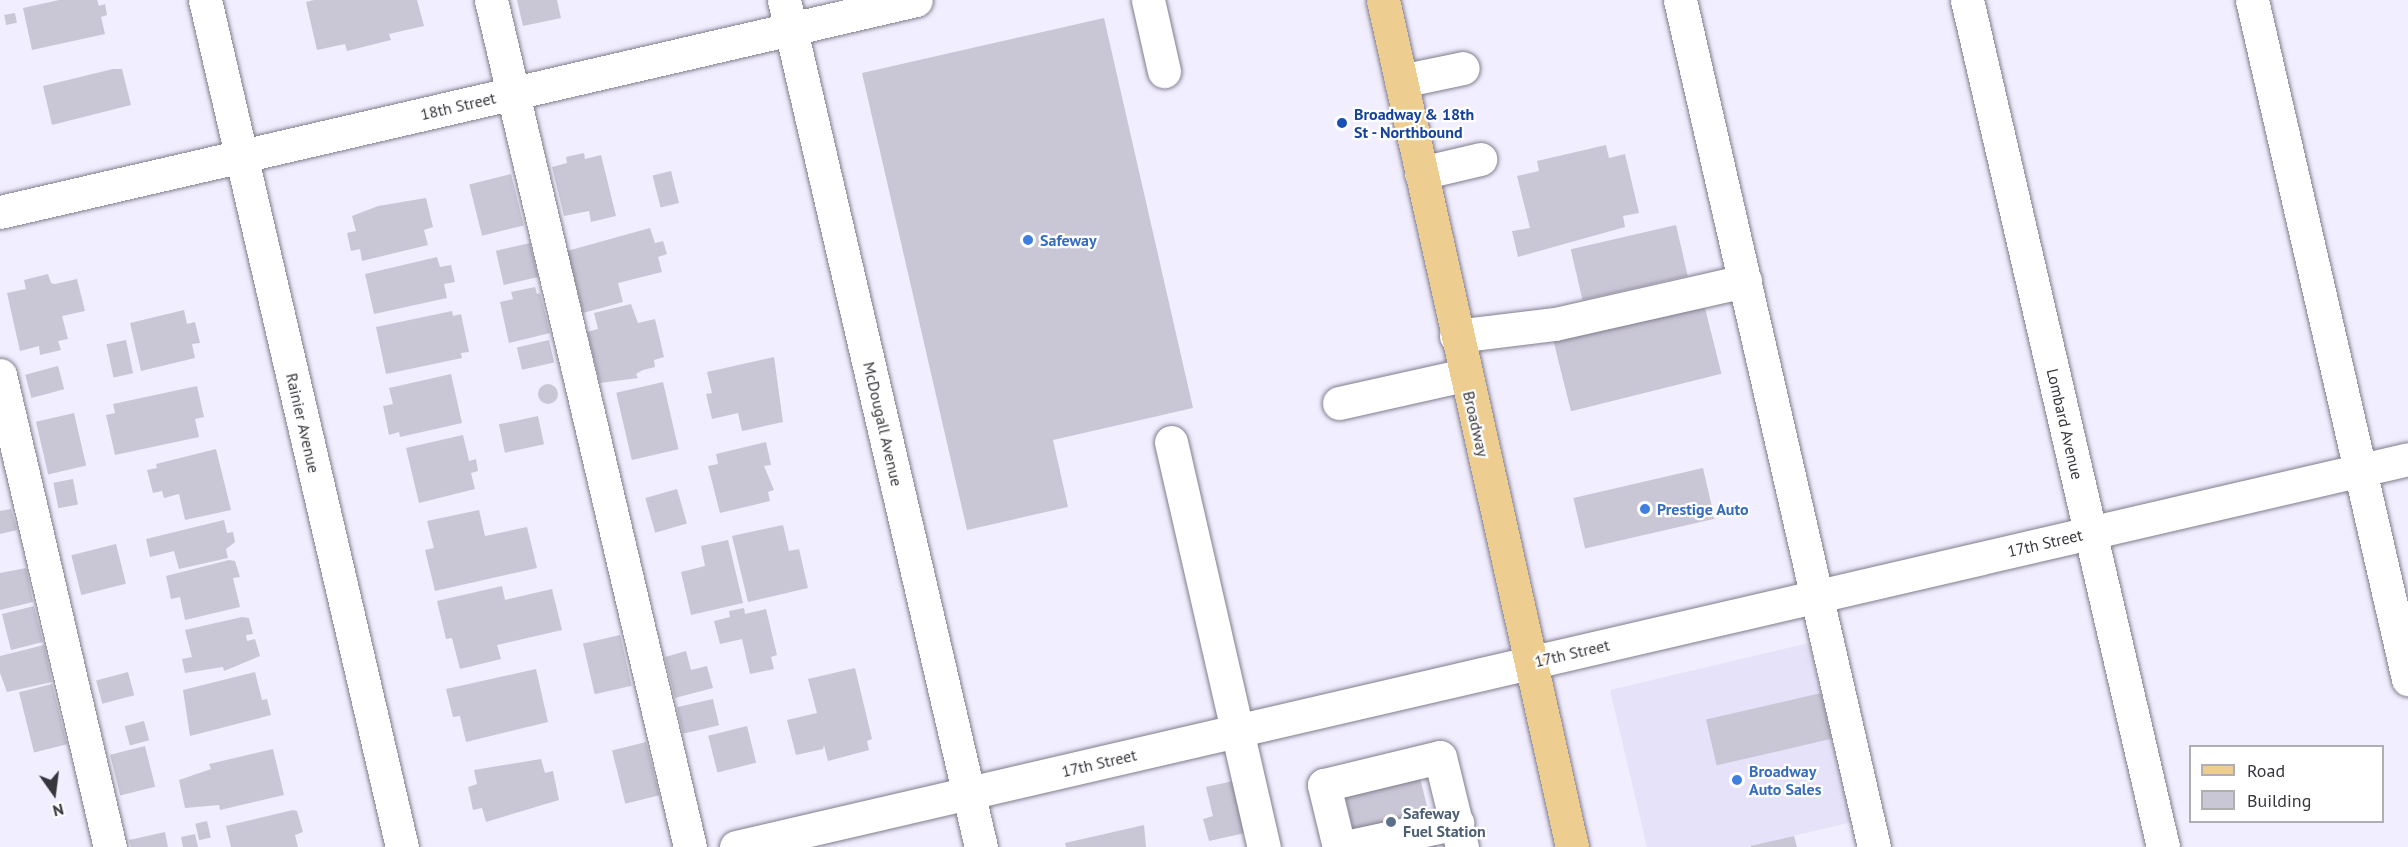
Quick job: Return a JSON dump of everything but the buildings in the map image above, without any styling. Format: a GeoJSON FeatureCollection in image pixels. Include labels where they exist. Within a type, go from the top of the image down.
{"type":"FeatureCollection","features":[{"type":"Feature","properties":{"kind":"main road","name":"Broadway"},"geometry":{"type":"LineString","coordinates":[[1383,0],[1464,375],[1533,662],[1572,847]]}},
{"type":"Feature","properties":{"kind":"street","name":"Rainier Avenue"},"geometry":{"type":"LineString","coordinates":[[205,0],[402,847]]}},
{"type":"Feature","properties":{"kind":"street"},"geometry":{"type":"LineString","coordinates":[[491,0],[690,847]]}},
{"type":"Feature","properties":{"kind":"street","name":"18th Street"},"geometry":{"type":"LineString","coordinates":[[0,212],[512,93],[788,14],[916,0]]}},
{"type":"Feature","properties":{"kind":"street"},"geometry":{"type":"LineString","coordinates":[[1148,0],[1164,71]]}},
{"type":"Feature","properties":{"kind":"street","name":"Lombard Avenue"},"geometry":{"type":"LineString","coordinates":[[1967,0],[2163,847]]}},
{"type":"Feature","properties":{"kind":"street"},"geometry":{"type":"LineString","coordinates":[[2252,0],[2408,679]]}},
{"type":"Feature","properties":{"kind":"street","name":"McDougall Avenue"},"geometry":{"type":"LineString","coordinates":[[788,14],[981,847]]}},
{"type":"Feature","properties":{"kind":"street"},"geometry":{"type":"LineString","coordinates":[[1676,14],[1693,106],[1744,281],[1874,847]]}},
{"type":"Feature","properties":{"kind":"street"},"geometry":{"type":"LineString","coordinates":[[1401,81],[1462,68]]}},
{"type":"Feature","properties":{"kind":"street"},"geometry":{"type":"LineString","coordinates":[[1421,173],[1480,159]]}},
{"type":"Feature","properties":{"kind":"street"},"geometry":{"type":"LineString","coordinates":[[1456,336],[1555,324],[1744,281]]}},
{"type":"Feature","properties":{"kind":"street"},"geometry":{"type":"LineString","coordinates":[[0,375],[110,847]]}},
{"type":"Feature","properties":{"kind":"street"},"geometry":{"type":"LineString","coordinates":[[1339,403],[1464,375]]}},
{"type":"Feature","properties":{"kind":"street"},"geometry":{"type":"LineString","coordinates":[[1171,442],[1264,847]]}},
{"type":"Feature","properties":{"kind":"street","name":"17th Street"},"geometry":{"type":"LineString","coordinates":[[736,847],[2408,459]]}},
{"type":"Feature","properties":{"kind":"street"},"geometry":{"type":"LineString","coordinates":[[1339,847],[1324,785],[1440,757],[1459,835],[1346,847]]}},
{"type":"Feature","properties":{"kind":"shaded area","name":"Broadway Auto Sales"},"geometry":{"type":"Polygon","coordinates":[[[1809,643],[1852,822],[1747,847],[1647,847],[1610,690],[1809,643]]]}},
{"type":"Feature","properties":{"kind":"place","name":"Broadway & 18th St - Northbound"},"geometry":{"type":"Point","coordinates":[1342,123]}},
{"type":"Feature","properties":{"kind":"place","name":"Safeway"},"geometry":{"type":"Point","coordinates":[1028,240]}},
{"type":"Feature","properties":{"kind":"place","name":"Prestige Auto"},"geometry":{"type":"Point","coordinates":[1645,509]}},
{"type":"Feature","properties":{"kind":"place","name":"Broadway Auto Sales"},"geometry":{"type":"Point","coordinates":[1737,780]}},
{"type":"Feature","properties":{"kind":"place","name":"Safeway Fuel Station"},"geometry":{"type":"Point","coordinates":[1391,822]}}]}
